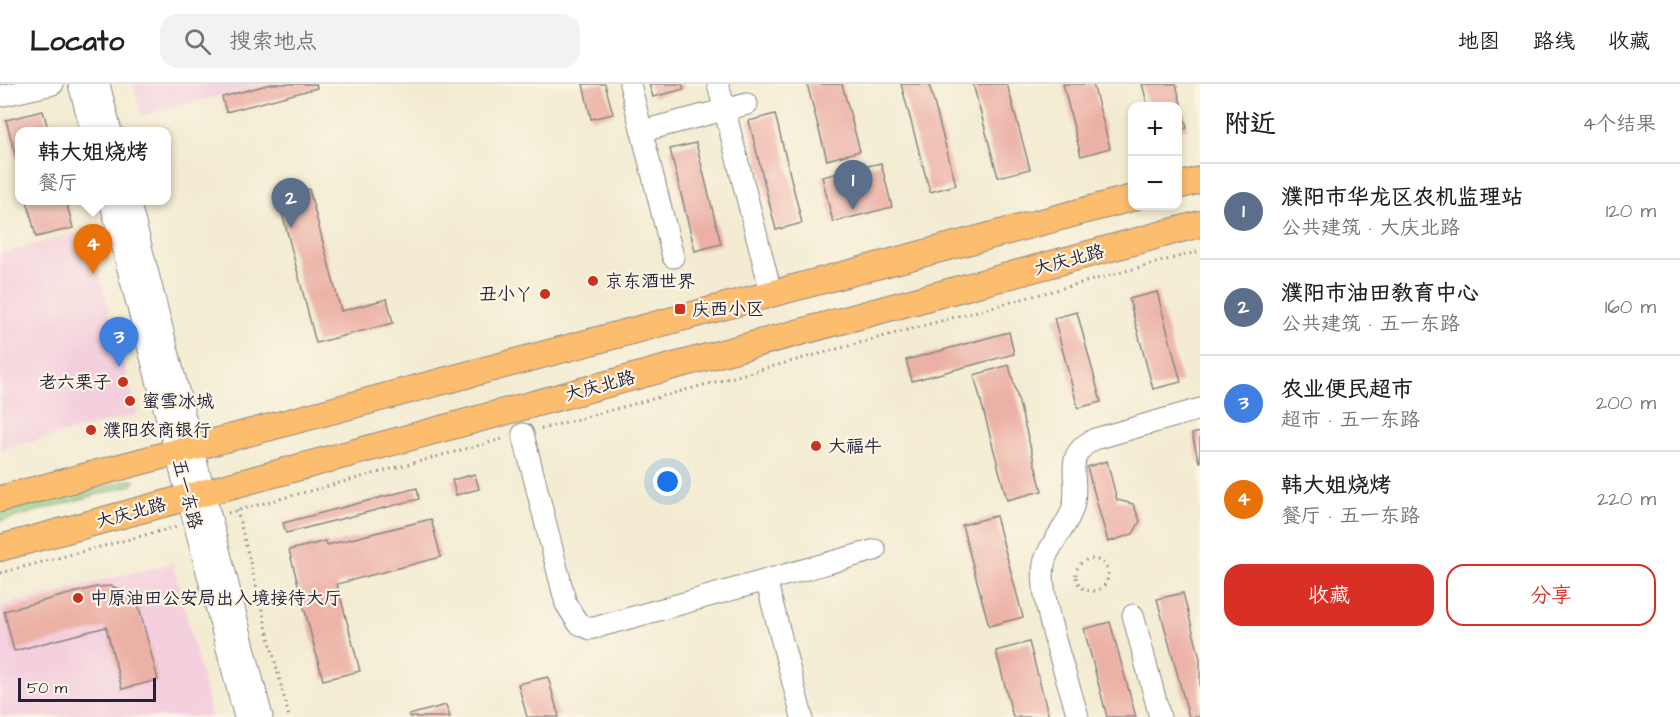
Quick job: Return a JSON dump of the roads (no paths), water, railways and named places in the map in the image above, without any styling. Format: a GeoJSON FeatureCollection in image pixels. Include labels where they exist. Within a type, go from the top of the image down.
{"type":"FeatureCollection","features":[{"type":"Feature","properties":{"kind":"main road"},"geometry":{"type":"LineString","coordinates":[[1182,185],[1200,180]]}},
{"type":"Feature","properties":{"kind":"main road"},"geometry":{"type":"LineString","coordinates":[[0,500],[771,292],[1128,199]]}},
{"type":"Feature","properties":{"kind":"main road","name":"大庆北路"},"geometry":{"type":"LineString","coordinates":[[0,548],[199,508],[1200,224]]}},
{"type":"Feature","properties":{"kind":"street"},"geometry":{"type":"LineString","coordinates":[[0,96],[53,84]]}},
{"type":"Feature","properties":{"kind":"street"},"geometry":{"type":"LineString","coordinates":[[79,84],[91,127]]}},
{"type":"Feature","properties":{"kind":"street"},"geometry":{"type":"LineString","coordinates":[[99,84],[110,127]]}},
{"type":"Feature","properties":{"kind":"street"},"geometry":{"type":"LineString","coordinates":[[630,84],[673,257]]}},
{"type":"Feature","properties":{"kind":"street"},"geometry":{"type":"LineString","coordinates":[[718,84],[771,292]]}},
{"type":"Feature","properties":{"kind":"street"},"geometry":{"type":"LineString","coordinates":[[642,131],[747,104]]}},
{"type":"Feature","properties":{"kind":"street","name":"五一东路"},"geometry":{"type":"LineString","coordinates":[[111,205],[184,450]]}},
{"type":"Feature","properties":{"kind":"street","name":"五一东路"},"geometry":{"type":"LineString","coordinates":[[130,205],[245,717]]}},
{"type":"Feature","properties":{"kind":"street"},"geometry":{"type":"LineString","coordinates":[[1078,717],[1044,592],[1044,562],[1073,508],[1073,466],[1076,454],[1082,445],[1095,439],[1200,409]]}},
{"type":"Feature","properties":{"kind":"street"},"geometry":{"type":"LineString","coordinates":[[523,434],[566,604],[578,622],[590,629],[875,549]]}},
{"type":"Feature","properties":{"kind":"street","name":"五一东路"},"geometry":{"type":"LineString","coordinates":[[199,508],[262,717]]}},
{"type":"Feature","properties":{"kind":"street"},"geometry":{"type":"LineString","coordinates":[[766,580],[802,717]]}},
{"type":"Feature","properties":{"kind":"street"},"geometry":{"type":"LineString","coordinates":[[1133,615],[1160,717]]}},
{"type":"Feature","properties":{"kind":"place","name":"濮阳市华龙区农机监理站"},"geometry":{"type":"Point","coordinates":[853,210]}},
{"type":"Feature","properties":{"kind":"place","name":"濮阳市油田教育中心"},"geometry":{"type":"Point","coordinates":[291,228]}},
{"type":"Feature","properties":{"kind":"place","name":"韩大姐烧烤"},"geometry":{"type":"Point","coordinates":[93,274]}},
{"type":"Feature","properties":{"kind":"place","name":"京东酒世界"},"geometry":{"type":"Point","coordinates":[593,281]}},
{"type":"Feature","properties":{"kind":"place","name":"丑小丫"},"geometry":{"type":"Point","coordinates":[545,294]}},
{"type":"Feature","properties":{"kind":"place","name":"庆西小区"},"geometry":{"type":"Point","coordinates":[680,309]}},
{"type":"Feature","properties":{"kind":"place","name":"农业便民超市"},"geometry":{"type":"Point","coordinates":[119,367]}},
{"type":"Feature","properties":{"kind":"place","name":"老六栗子"},"geometry":{"type":"Point","coordinates":[123,382]}},
{"type":"Feature","properties":{"kind":"place","name":"蜜雪冰城"},"geometry":{"type":"Point","coordinates":[130,401]}},
{"type":"Feature","properties":{"kind":"place","name":"濮阳农商银行"},"geometry":{"type":"Point","coordinates":[91,430]}},
{"type":"Feature","properties":{"kind":"place","name":"大福牛"},"geometry":{"type":"Point","coordinates":[816,446]}},
{"type":"Feature","properties":{"kind":"place","name":"中原油田公安局出入境接待大厅"},"geometry":{"type":"Point","coordinates":[78,598]}}]}
